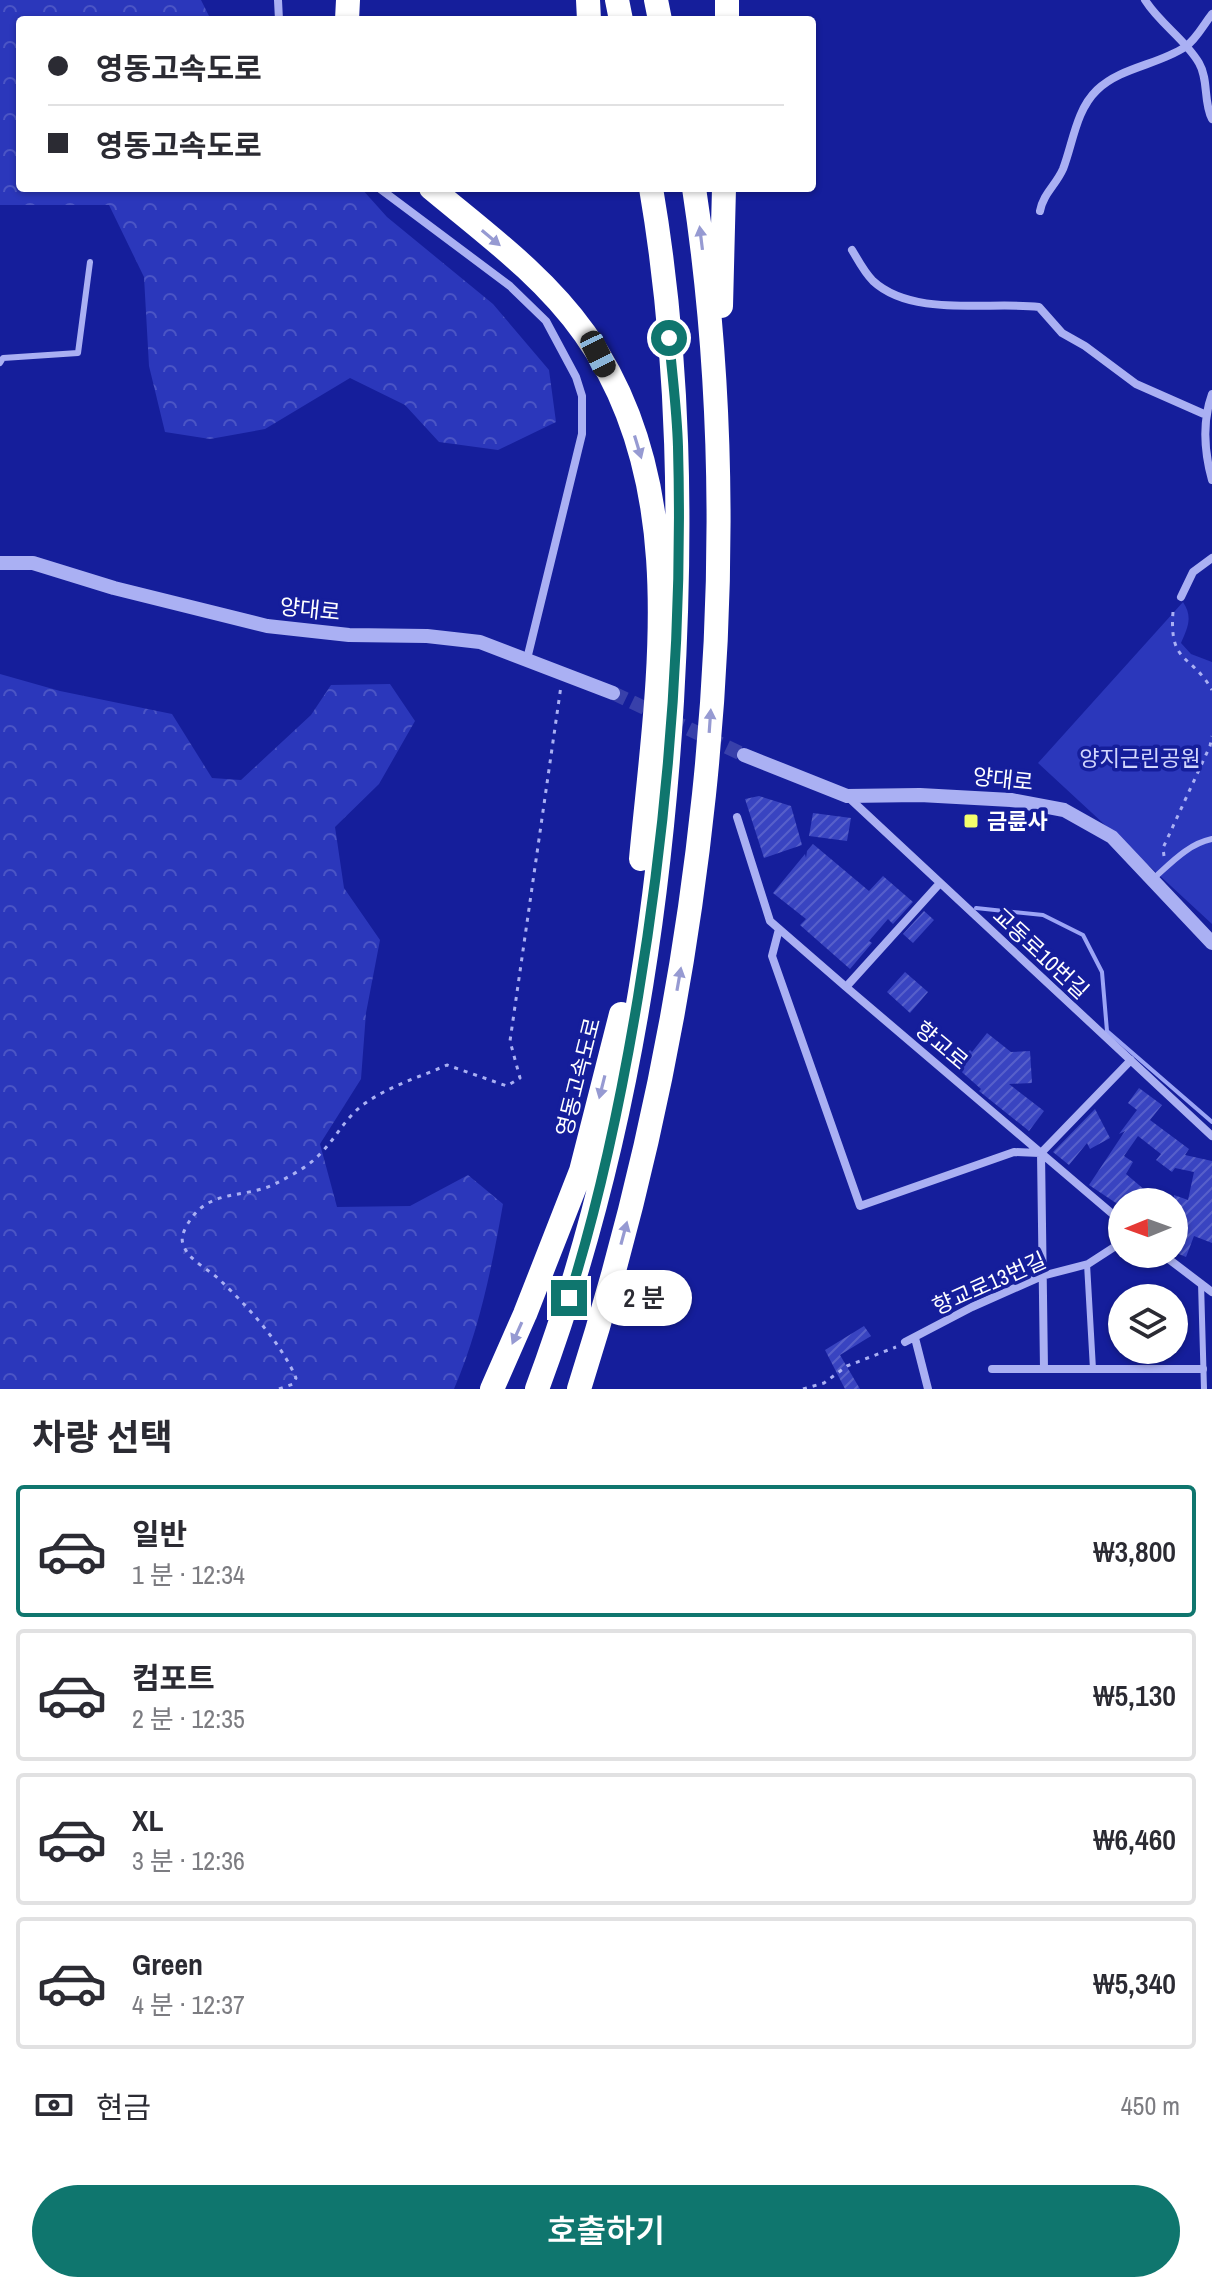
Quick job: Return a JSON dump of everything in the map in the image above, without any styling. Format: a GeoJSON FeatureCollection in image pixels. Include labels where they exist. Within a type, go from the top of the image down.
{"type":"FeatureCollection","features":[{"type":"Feature","properties":{"kind":"highway"},"geometry":{"type":"LineString","coordinates":[[436,192],[536,278],[583,332],[598,354],[628,417],[647,480],[659,548],[658,674],[634,945]]}},
{"type":"Feature","properties":{"kind":"highway","name":"영동고속도로"},"geometry":{"type":"LineString","coordinates":[[537,1389],[575,1277],[613,1131],[653,908],[668,764],[678,580],[678,444],[667,311],[652,192]]}},
{"type":"Feature","properties":{"kind":"highway"},"geometry":{"type":"LineString","coordinates":[[694,192],[713,359],[717,521]]}},
{"type":"Feature","properties":{"kind":"highway"},"geometry":{"type":"LineString","coordinates":[[579,1389],[645,1155],[683,955],[710,724],[724,192]]}},
{"type":"Feature","properties":{"kind":"highway","name":"영동고속도로"},"geometry":{"type":"LineString","coordinates":[[492,1389],[581,1171],[621,1016],[668,764]]}},
{"type":"Feature","properties":{"kind":"street"},"geometry":{"type":"LineString","coordinates":[[1145,0],[1201,66],[1204,94],[1212,119]]}},
{"type":"Feature","properties":{"kind":"street"},"geometry":{"type":"LineString","coordinates":[[1040,211],[1042,199],[1062,170],[1078,123],[1097,89],[1125,72],[1187,46],[1212,14]]}},
{"type":"Feature","properties":{"kind":"street"},"geometry":{"type":"LineString","coordinates":[[384,192],[528,301],[546,321],[576,377],[582,396],[582,434],[527,659]]}},
{"type":"Feature","properties":{"kind":"street"},"geometry":{"type":"LineString","coordinates":[[852,250],[874,282],[898,295],[968,308],[1039,307],[1062,333],[1136,384],[1204,414]]}},
{"type":"Feature","properties":{"kind":"street"},"geometry":{"type":"LineString","coordinates":[[1212,394],[1204,414],[1212,480]]}},
{"type":"Feature","properties":{"kind":"street"},"geometry":{"type":"LineString","coordinates":[[1181,597],[1193,572],[1212,558]]}},
{"type":"Feature","properties":{"kind":"street","name":"양대로"},"geometry":{"type":"LineString","coordinates":[[0,563],[33,563],[114,588],[267,626],[349,635],[440,637],[480,642],[613,693]]}},
{"type":"Feature","properties":{"kind":"street","name":"양대로"},"geometry":{"type":"LineString","coordinates":[[744,755],[847,796],[920,795],[1011,800],[1064,810],[1112,837],[1212,943]]}},
{"type":"Feature","properties":{"kind":"street","name":"교동로10번길"},"geometry":{"type":"LineString","coordinates":[[847,796],[1212,1136]]}},
{"type":"Feature","properties":{"kind":"street"},"geometry":{"type":"LineString","coordinates":[[737,817],[770,921],[779,929],[772,956],[860,1206],[1014,1152],[1041,1153]]}},
{"type":"Feature","properties":{"kind":"street"},"geometry":{"type":"LineString","coordinates":[[846,987],[940,883]]}},
{"type":"Feature","properties":{"kind":"street","name":"향교로"},"geometry":{"type":"LineString","coordinates":[[779,929],[1108,1210]]}},
{"type":"Feature","properties":{"kind":"street"},"geometry":{"type":"LineString","coordinates":[[1044,1369],[1041,1153],[1131,1060]]}},
{"type":"Feature","properties":{"kind":"street","name":"향교로13번길"},"geometry":{"type":"LineString","coordinates":[[928,1389],[910,1340],[972,1307],[1042,1276],[1087,1264],[1108,1251]]}},
{"type":"Feature","properties":{"kind":"street"},"geometry":{"type":"LineString","coordinates":[[1181,1268],[1212,1292]]}},
{"type":"Feature","properties":{"kind":"street"},"geometry":{"type":"LineString","coordinates":[[992,1369],[1203,1369]]}},
{"type":"Feature","properties":{"kind":"lane"},"geometry":{"type":"LineString","coordinates":[[0,363],[3,358],[78,353],[90,262]]}},
{"type":"Feature","properties":{"kind":"lane"},"geometry":{"type":"LineString","coordinates":[[1152,881],[1200,842],[1212,839]]}},
{"type":"Feature","properties":{"kind":"lane"},"geometry":{"type":"LineString","coordinates":[[1087,1264],[1093,1369]]}},
{"type":"Feature","properties":{"kind":"lane"},"geometry":{"type":"LineString","coordinates":[[1201,1283],[1204,1389]]}},
{"type":"Feature","properties":{"kind":"path"},"geometry":{"type":"LineString","coordinates":[[1173,612],[1171,636],[1179,654],[1212,690]]}},
{"type":"Feature","properties":{"kind":"path"},"geometry":{"type":"LineString","coordinates":[[279,1389],[293,1384],[296,1378],[290,1363],[221,1281],[186,1250],[182,1242],[183,1234],[201,1206],[218,1198],[271,1186],[297,1172],[321,1154],[341,1125],[365,1104],[390,1089],[447,1065],[507,1086],[520,1078],[510,1041],[563,674]]}},
{"type":"Feature","properties":{"kind":"path"},"geometry":{"type":"LineString","coordinates":[[1166,868],[1163,848],[1211,746],[1212,736]]}},
{"type":"Feature","properties":{"kind":"path"},"geometry":{"type":"LineString","coordinates":[[803,1389],[824,1383],[847,1366],[896,1347]]}},
{"type":"Feature","properties":{"kind":"green space"},"geometry":{"type":"Polygon","coordinates":[[[0,0],[201,0],[209,16],[16,16],[16,192],[365,192],[387,217],[493,304],[549,370],[556,422],[498,450],[439,442],[405,405],[350,378],[265,429],[210,439],[165,432],[149,366],[144,277],[109,205],[0,205],[0,0]]]}},
{"type":"Feature","properties":{"kind":"green space","name":"양지근린공원"},"geometry":{"type":"Polygon","coordinates":[[[1183,602],[1188,612],[1188,622],[1181,643],[1191,654],[1212,662],[1212,924],[1038,763],[1183,602]]]}},
{"type":"Feature","properties":{"kind":"green space"},"geometry":{"type":"Polygon","coordinates":[[[0,674],[60,691],[172,714],[212,778],[241,780],[311,715],[331,685],[390,684],[415,721],[379,784],[335,827],[344,888],[380,940],[366,1013],[361,1079],[320,1144],[337,1207],[410,1206],[468,1175],[503,1204],[484,1298],[454,1389],[0,1389],[0,674]]]}},
{"type":"Feature","properties":{"kind":"building"},"geometry":{"type":"Polygon","coordinates":[[[759,796],[791,806],[802,845],[764,858],[745,799],[759,796]]]}},
{"type":"Feature","properties":{"kind":"building"},"geometry":{"type":"Polygon","coordinates":[[[813,813],[851,818],[847,841],[809,836],[813,813]]]}},
{"type":"Feature","properties":{"kind":"building"},"geometry":{"type":"Polygon","coordinates":[[[813,844],[869,891],[883,876],[913,902],[893,924],[888,919],[850,969],[800,925],[806,919],[773,893],[805,854],[806,858],[813,844]]]}},
{"type":"Feature","properties":{"kind":"building"},"geometry":{"type":"Polygon","coordinates":[[[924,911],[934,920],[913,943],[903,934],[924,911]]]}},
{"type":"Feature","properties":{"kind":"building"},"geometry":{"type":"Polygon","coordinates":[[[905,972],[928,992],[910,1013],[887,992],[905,972]]]}},
{"type":"Feature","properties":{"kind":"building"},"geometry":{"type":"Polygon","coordinates":[[[987,1033],[1011,1052],[1030,1051],[1032,1083],[1009,1084],[1044,1111],[1029,1131],[979,1091],[981,1089],[955,1066],[970,1050],[972,1052],[987,1033]]]}},
{"type":"Feature","properties":{"kind":"building"},"geometry":{"type":"Polygon","coordinates":[[[1139,1088],[1162,1105],[1150,1120],[1189,1149],[1185,1155],[1212,1161],[1212,1243],[1194,1236],[1188,1252],[1188,1200],[1194,1172],[1175,1168],[1172,1172],[1156,1160],[1161,1154],[1138,1136],[1124,1156],[1133,1162],[1126,1174],[1142,1188],[1108,1188],[1108,1198],[1089,1185],[1137,1110],[1128,1103],[1139,1088]]]}},
{"type":"Feature","properties":{"kind":"building"},"geometry":{"type":"Polygon","coordinates":[[[1095,1109],[1110,1138],[1090,1149],[1087,1143],[1069,1165],[1053,1152],[1095,1109]]]}},
{"type":"Feature","properties":{"kind":"building"},"geometry":{"type":"Polygon","coordinates":[[[864,1326],[871,1336],[840,1355],[860,1389],[845,1389],[825,1350],[864,1326]]]}},
{"type":"Feature","properties":{"kind":"waterway"},"geometry":{"type":"LineString","coordinates":[[976,908],[1043,915],[1083,935],[1102,972],[1107,1031],[1212,1122]]}},
{"type":"Feature","properties":{"kind":"tunnel"},"geometry":{"type":"LineString","coordinates":[[613,693],[744,755]]}},
{"type":"Feature","properties":{"kind":"place","name":"금륜사"},"geometry":{"type":"Point","coordinates":[971,821]}},
{"type":"Feature","properties":{"kind":"route"},"geometry":{"type":"LineString","coordinates":[[569,1298],[595,1209],[613,1131],[628,1058],[656,880],[668,764],[678,580],[678,444],[669,338]]}}]}
